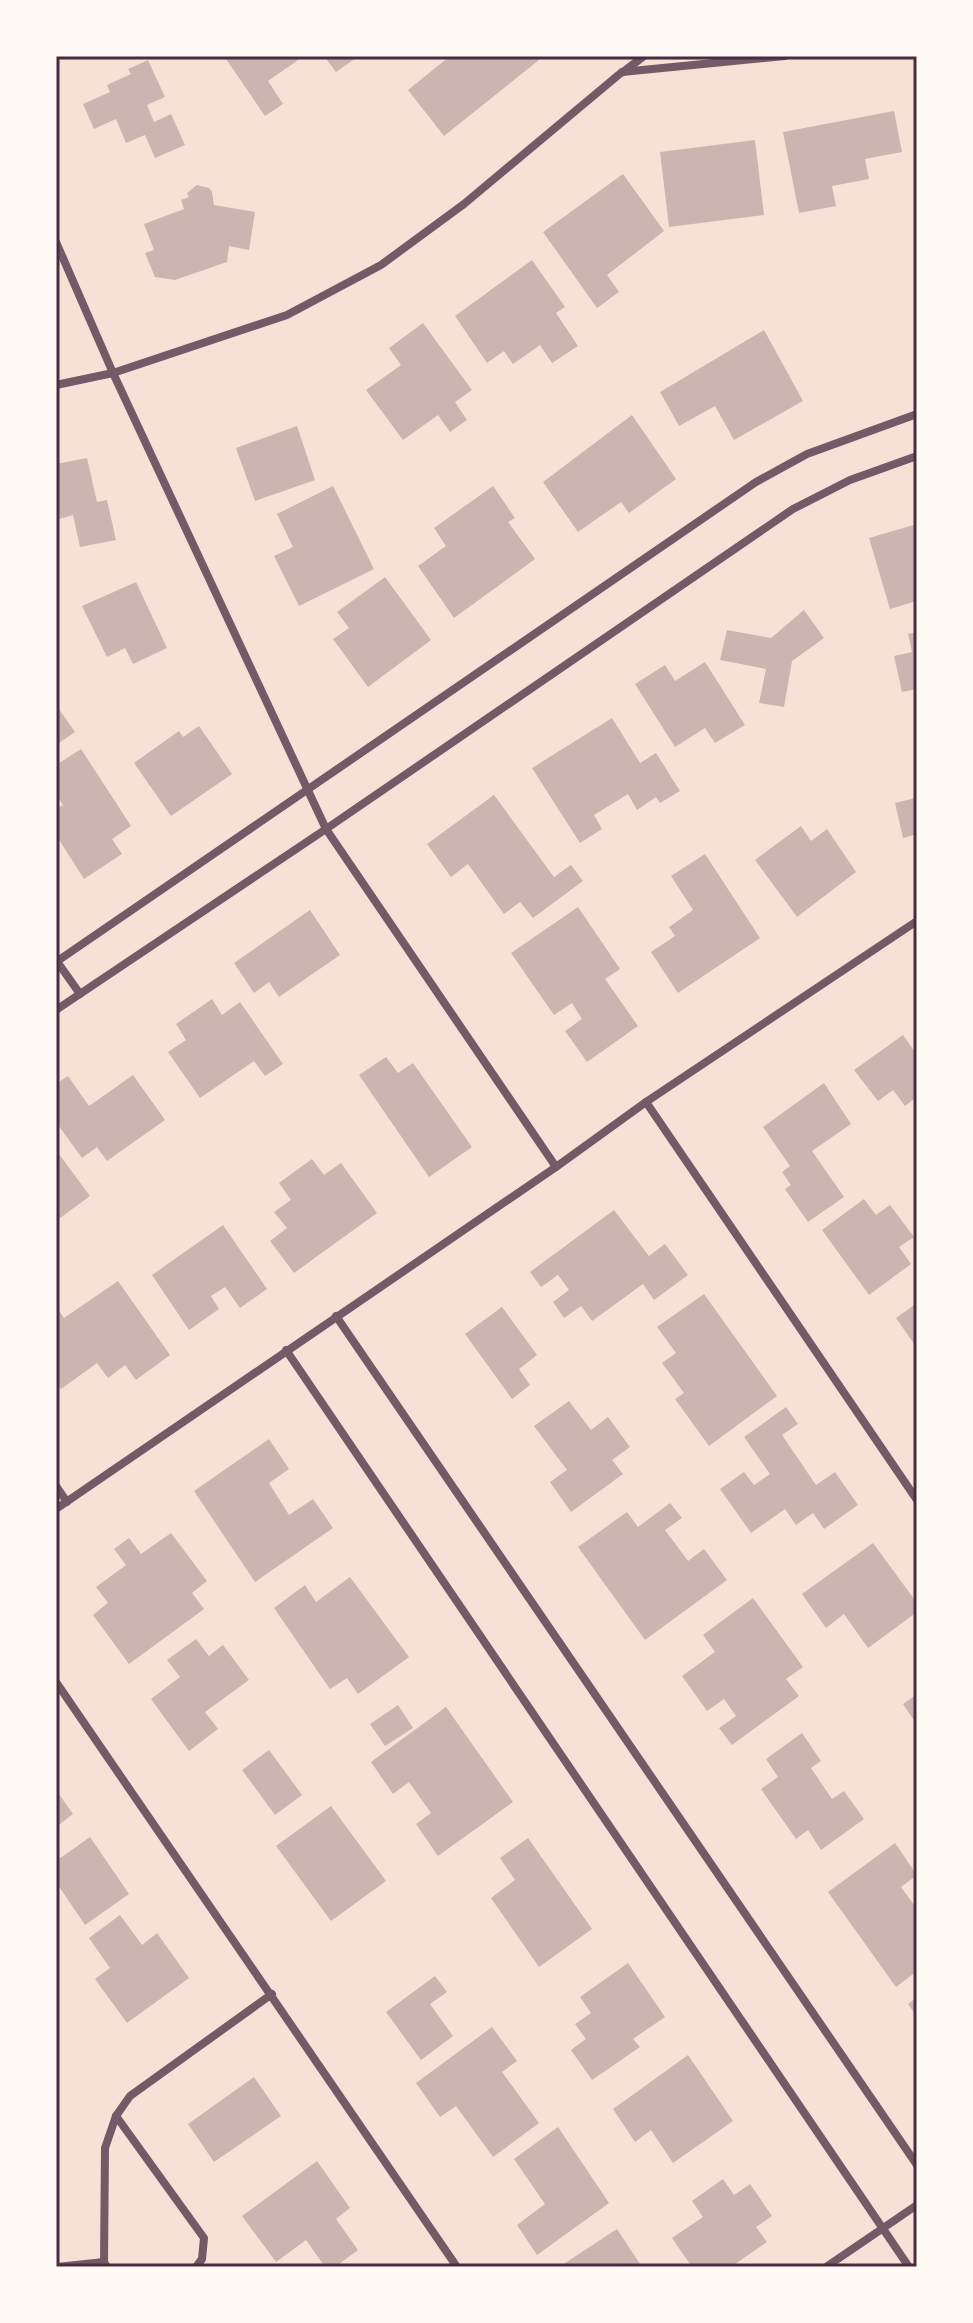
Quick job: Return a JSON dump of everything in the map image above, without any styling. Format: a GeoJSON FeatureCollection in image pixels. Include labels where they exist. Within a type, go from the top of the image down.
{"type":"FeatureCollection","features":[{"type":"Feature","properties":{"kind":"street"},"geometry":{"type":"LineString","coordinates":[[56,385],[113,373],[287,315],[381,265],[464,204],[644,56]]}},
{"type":"Feature","properties":{"kind":"street"},"geometry":{"type":"LineString","coordinates":[[622,72],[785,56]]}},
{"type":"Feature","properties":{"kind":"street"},"geometry":{"type":"LineString","coordinates":[[56,242],[113,373],[326,829],[556,1167]]}},
{"type":"Feature","properties":{"kind":"street"},"geometry":{"type":"LineString","coordinates":[[80,994],[57,961],[756,482],[807,454],[917,414]]}},
{"type":"Feature","properties":{"kind":"street"},"geometry":{"type":"LineString","coordinates":[[56,1010],[793,509],[850,480],[917,456]]}},
{"type":"Feature","properties":{"kind":"street"},"geometry":{"type":"LineString","coordinates":[[56,1509],[646,1102],[917,921]]}},
{"type":"Feature","properties":{"kind":"street"},"geometry":{"type":"LineString","coordinates":[[646,1102],[917,1500]]}},
{"type":"Feature","properties":{"kind":"street"},"geometry":{"type":"LineString","coordinates":[[336,1316],[917,2165]]}},
{"type":"Feature","properties":{"kind":"street"},"geometry":{"type":"LineString","coordinates":[[286,1350],[909,2267]]}},
{"type":"Feature","properties":{"kind":"street"},"geometry":{"type":"LineString","coordinates":[[56,1486],[67,1502]]}},
{"type":"Feature","properties":{"kind":"street"},"geometry":{"type":"LineString","coordinates":[[56,1682],[457,2267]]}},
{"type":"Feature","properties":{"kind":"street"},"geometry":{"type":"LineString","coordinates":[[57,2267],[106,2264],[105,2148],[116,2116],[130,2096],[272,1994]]}},
{"type":"Feature","properties":{"kind":"street"},"geometry":{"type":"LineString","coordinates":[[116,2116],[204,2238],[202,2259],[196,2267]]}},
{"type":"Feature","properties":{"kind":"street"},"geometry":{"type":"LineString","coordinates":[[826,2267],[917,2205]]}},
{"type":"Feature","properties":{"kind":"building"},"geometry":{"type":"Polygon","coordinates":[[[224,56],[304,56],[268,81],[283,104],[265,116],[224,56]]]}},
{"type":"Feature","properties":{"kind":"building"},"geometry":{"type":"Polygon","coordinates":[[[324,56],[359,56],[336,72],[324,56]]]}},
{"type":"Feature","properties":{"kind":"building"},"geometry":{"type":"Polygon","coordinates":[[[450,56],[544,56],[444,136],[408,90],[450,56]]]}},
{"type":"Feature","properties":{"kind":"building"},"geometry":{"type":"Polygon","coordinates":[[[148,60],[165,97],[147,105],[154,122],[171,114],[185,145],[155,158],[145,135],[126,143],[116,119],[94,129],[83,104],[110,92],[107,85],[131,74],[128,69],[148,60]]]}},
{"type":"Feature","properties":{"kind":"building"},"geometry":{"type":"Polygon","coordinates":[[[894,111],[902,152],[865,159],[869,179],[832,186],[836,206],[799,213],[783,132],[894,111]]]}},
{"type":"Feature","properties":{"kind":"building"},"geometry":{"type":"Polygon","coordinates":[[[755,140],[764,215],[669,227],[660,152],[755,140]]]}},
{"type":"Feature","properties":{"kind":"building"},"geometry":{"type":"Polygon","coordinates":[[[623,174],[664,231],[607,275],[619,292],[597,308],[543,232],[623,174]]]}},
{"type":"Feature","properties":{"kind":"building"},"geometry":{"type":"Polygon","coordinates":[[[197,185],[209,188],[214,205],[255,212],[249,250],[229,246],[227,262],[175,280],[155,277],[145,253],[154,250],[144,224],[184,209],[181,200],[189,197],[187,193],[197,185]]]}},
{"type":"Feature","properties":{"kind":"building"},"geometry":{"type":"Polygon","coordinates":[[[532,260],[565,307],[556,313],[578,346],[552,363],[540,345],[513,364],[504,351],[487,363],[455,316],[532,260]]]}},
{"type":"Feature","properties":{"kind":"building"},"geometry":{"type":"Polygon","coordinates":[[[423,323],[472,390],[455,402],[467,420],[450,432],[438,415],[403,440],[366,390],[401,365],[389,348],[423,323]]]}},
{"type":"Feature","properties":{"kind":"building"},"geometry":{"type":"Polygon","coordinates":[[[764,330],[803,401],[734,440],[715,406],[679,426],[660,392],[764,330]]]}},
{"type":"Feature","properties":{"kind":"building"},"geometry":{"type":"Polygon","coordinates":[[[632,415],[676,479],[629,513],[621,502],[578,532],[543,482],[632,415]]]}},
{"type":"Feature","properties":{"kind":"building"},"geometry":{"type":"Polygon","coordinates":[[[297,426],[315,480],[255,501],[236,448],[297,426]]]}},
{"type":"Feature","properties":{"kind":"building"},"geometry":{"type":"Polygon","coordinates":[[[87,458],[97,502],[107,500],[116,540],[80,547],[73,515],[56,520],[56,464],[87,458]]]}},
{"type":"Feature","properties":{"kind":"building"},"geometry":{"type":"Polygon","coordinates":[[[333,486],[374,569],[299,606],[274,556],[293,547],[277,514],[333,486]]]}},
{"type":"Feature","properties":{"kind":"building"},"geometry":{"type":"Polygon","coordinates":[[[493,486],[515,518],[508,522],[535,559],[454,618],[418,566],[446,546],[434,528],[493,486]]]}},
{"type":"Feature","properties":{"kind":"building"},"geometry":{"type":"Polygon","coordinates":[[[917,524],[917,601],[890,609],[869,538],[917,524]]]}},
{"type":"Feature","properties":{"kind":"building"},"geometry":{"type":"Polygon","coordinates":[[[385,577],[431,640],[368,687],[333,639],[349,628],[337,612],[385,577]]]}},
{"type":"Feature","properties":{"kind":"building"},"geometry":{"type":"Polygon","coordinates":[[[136,582],[167,648],[133,664],[125,648],[107,657],[82,606],[136,582]]]}},
{"type":"Feature","properties":{"kind":"building"},"geometry":{"type":"Polygon","coordinates":[[[804,610],[824,638],[792,661],[784,707],[759,703],[766,669],[720,660],[727,630],[771,638],[804,610]]]}},
{"type":"Feature","properties":{"kind":"building"},"geometry":{"type":"Polygon","coordinates":[[[917,632],[917,689],[902,692],[894,656],[912,652],[908,634],[917,632]]]}},
{"type":"Feature","properties":{"kind":"building"},"geometry":{"type":"Polygon","coordinates":[[[705,662],[745,725],[715,743],[705,728],[675,747],[635,684],[665,665],[675,681],[705,662]]]}},
{"type":"Feature","properties":{"kind":"building"},"geometry":{"type":"Polygon","coordinates":[[[56,705],[75,732],[56,745],[56,705]]]}},
{"type":"Feature","properties":{"kind":"building"},"geometry":{"type":"Polygon","coordinates":[[[612,718],[640,763],[656,753],[680,791],[660,803],[656,797],[637,810],[628,794],[594,815],[602,829],[580,843],[532,768],[612,718]]]}},
{"type":"Feature","properties":{"kind":"building"},"geometry":{"type":"Polygon","coordinates":[[[199,726],[232,774],[171,816],[134,763],[179,731],[183,737],[199,726]]]}},
{"type":"Feature","properties":{"kind":"building"},"geometry":{"type":"Polygon","coordinates":[[[81,749],[131,826],[112,839],[122,854],[84,879],[56,835],[56,809],[63,805],[56,794],[56,765],[81,749]]]}},
{"type":"Feature","properties":{"kind":"building"},"geometry":{"type":"Polygon","coordinates":[[[494,795],[554,877],[571,865],[583,881],[533,918],[520,902],[504,914],[468,864],[451,877],[427,844],[494,795]]]}},
{"type":"Feature","properties":{"kind":"building"},"geometry":{"type":"Polygon","coordinates":[[[915,798],[917,834],[903,838],[895,803],[915,798]]]}},
{"type":"Feature","properties":{"kind":"building"},"geometry":{"type":"Polygon","coordinates":[[[801,826],[811,841],[827,829],[856,872],[797,917],[755,860],[801,826]]]}},
{"type":"Feature","properties":{"kind":"building"},"geometry":{"type":"Polygon","coordinates":[[[705,854],[760,938],[678,993],[651,952],[675,936],[669,927],[693,910],[671,876],[705,854]]]}},
{"type":"Feature","properties":{"kind":"building"},"geometry":{"type":"Polygon","coordinates":[[[578,907],[620,969],[605,979],[638,1026],[587,1062],[565,1031],[582,1019],[572,1003],[554,1015],[511,953],[578,907]]]}},
{"type":"Feature","properties":{"kind":"building"},"geometry":{"type":"Polygon","coordinates":[[[310,910],[340,955],[279,997],[269,982],[254,993],[234,963],[310,910]]]}},
{"type":"Feature","properties":{"kind":"building"},"geometry":{"type":"Polygon","coordinates":[[[212,999],[222,1015],[240,1002],[283,1064],[265,1076],[254,1061],[200,1098],[168,1052],[186,1040],[176,1024],[212,999]]]}},
{"type":"Feature","properties":{"kind":"building"},"geometry":{"type":"Polygon","coordinates":[[[903,1035],[917,1055],[917,1097],[905,1106],[893,1090],[878,1101],[854,1070],[903,1035]]]}},
{"type":"Feature","properties":{"kind":"building"},"geometry":{"type":"Polygon","coordinates":[[[386,1057],[398,1073],[413,1063],[472,1147],[429,1177],[359,1075],[386,1057]]]}},
{"type":"Feature","properties":{"kind":"building"},"geometry":{"type":"Polygon","coordinates":[[[133,1075],[165,1120],[107,1161],[97,1147],[82,1158],[56,1122],[56,1084],[68,1076],[89,1106],[133,1075]]]}},
{"type":"Feature","properties":{"kind":"building"},"geometry":{"type":"Polygon","coordinates":[[[824,1083],[851,1124],[812,1151],[844,1197],[808,1222],[785,1189],[791,1185],[782,1172],[790,1166],[763,1127],[824,1083]]]}},
{"type":"Feature","properties":{"kind":"building"},"geometry":{"type":"Polygon","coordinates":[[[56,1150],[90,1196],[56,1221],[56,1150]]]}},
{"type":"Feature","properties":{"kind":"building"},"geometry":{"type":"Polygon","coordinates":[[[312,1159],[324,1175],[341,1163],[377,1213],[294,1273],[270,1241],[287,1228],[274,1212],[291,1200],[279,1183],[312,1159]]]}},
{"type":"Feature","properties":{"kind":"building"},"geometry":{"type":"Polygon","coordinates":[[[864,1199],[876,1215],[890,1205],[914,1237],[899,1247],[911,1264],[869,1295],[822,1230],[864,1199]]]}},
{"type":"Feature","properties":{"kind":"building"},"geometry":{"type":"Polygon","coordinates":[[[614,1210],[649,1256],[665,1244],[688,1275],[654,1300],[643,1284],[592,1321],[581,1306],[564,1318],[553,1302],[569,1290],[558,1275],[541,1287],[530,1272],[614,1210]]]}},
{"type":"Feature","properties":{"kind":"building"},"geometry":{"type":"Polygon","coordinates":[[[223,1225],[267,1289],[240,1308],[225,1287],[211,1296],[219,1309],[189,1330],[152,1275],[223,1225]]]}},
{"type":"Feature","properties":{"kind":"building"},"geometry":{"type":"Polygon","coordinates":[[[118,1281],[170,1355],[136,1380],[125,1365],[108,1378],[97,1363],[61,1389],[56,1382],[56,1306],[64,1318],[118,1281]]]}},
{"type":"Feature","properties":{"kind":"building"},"geometry":{"type":"Polygon","coordinates":[[[704,1294],[777,1396],[709,1446],[675,1399],[684,1393],[662,1363],[676,1353],[657,1327],[704,1294]]]}},
{"type":"Feature","properties":{"kind":"building"},"geometry":{"type":"Polygon","coordinates":[[[917,1303],[917,1348],[896,1318],[917,1303]]]}},
{"type":"Feature","properties":{"kind":"building"},"geometry":{"type":"Polygon","coordinates":[[[502,1307],[537,1355],[519,1369],[530,1385],[512,1399],[465,1334],[502,1307]]]}},
{"type":"Feature","properties":{"kind":"building"},"geometry":{"type":"Polygon","coordinates":[[[569,1401],[591,1430],[608,1417],[630,1447],[612,1460],[623,1474],[571,1512],[550,1482],[567,1470],[534,1426],[569,1401]]]}},
{"type":"Feature","properties":{"kind":"building"},"geometry":{"type":"Polygon","coordinates":[[[786,1407],[798,1424],[782,1435],[816,1485],[835,1472],[858,1505],[824,1529],[813,1513],[796,1525],[785,1509],[751,1533],[720,1489],[744,1472],[754,1485],[770,1474],[744,1437],[786,1407]]]}},
{"type":"Feature","properties":{"kind":"building"},"geometry":{"type":"Polygon","coordinates":[[[269,1439],[289,1469],[269,1483],[289,1515],[313,1499],[333,1528],[255,1582],[194,1491],[269,1439]]]}},
{"type":"Feature","properties":{"kind":"building"},"geometry":{"type":"Polygon","coordinates":[[[670,1503],[682,1518],[665,1530],[688,1561],[704,1549],[727,1580],[645,1640],[578,1547],[627,1512],[638,1527],[670,1503]]]}},
{"type":"Feature","properties":{"kind":"building"},"geometry":{"type":"Polygon","coordinates":[[[171,1533],[207,1581],[192,1593],[204,1609],[129,1664],[93,1615],[108,1603],[96,1587],[126,1565],[114,1549],[129,1538],[141,1554],[171,1533]]]}},
{"type":"Feature","properties":{"kind":"building"},"geometry":{"type":"Polygon","coordinates":[[[873,1543],[917,1603],[917,1612],[868,1648],[844,1614],[826,1628],[802,1594],[873,1543]]]}},
{"type":"Feature","properties":{"kind":"building"},"geometry":{"type":"Polygon","coordinates":[[[350,1577],[409,1657],[358,1694],[347,1678],[330,1689],[274,1608],[305,1585],[316,1602],[350,1577]]]}},
{"type":"Feature","properties":{"kind":"building"},"geometry":{"type":"Polygon","coordinates":[[[753,1598],[803,1667],[786,1679],[799,1696],[732,1745],[719,1728],[736,1716],[724,1699],[707,1711],[682,1676],[715,1652],[703,1635],[753,1598]]]}},
{"type":"Feature","properties":{"kind":"building"},"geometry":{"type":"Polygon","coordinates":[[[196,1639],[209,1656],[223,1645],[249,1680],[205,1712],[218,1729],[189,1751],[151,1699],[180,1677],[167,1660],[196,1639]]]}},
{"type":"Feature","properties":{"kind":"building"},"geometry":{"type":"Polygon","coordinates":[[[917,1694],[917,1725],[903,1704],[917,1694]]]}},
{"type":"Feature","properties":{"kind":"building"},"geometry":{"type":"Polygon","coordinates":[[[398,1705],[413,1728],[385,1746],[370,1724],[398,1705]]]}},
{"type":"Feature","properties":{"kind":"building"},"geometry":{"type":"Polygon","coordinates":[[[446,1707],[513,1802],[438,1856],[416,1824],[431,1813],[409,1782],[393,1794],[371,1762],[446,1707]]]}},
{"type":"Feature","properties":{"kind":"building"},"geometry":{"type":"Polygon","coordinates":[[[802,1733],[821,1761],[811,1768],[832,1799],[844,1791],[864,1819],[821,1850],[808,1830],[796,1839],[761,1789],[778,1777],[766,1759],[802,1733]]]}},
{"type":"Feature","properties":{"kind":"building"},"geometry":{"type":"Polygon","coordinates":[[[269,1750],[302,1795],[275,1815],[242,1770],[269,1750]]]}},
{"type":"Feature","properties":{"kind":"building"},"geometry":{"type":"Polygon","coordinates":[[[56,1790],[73,1814],[56,1827],[56,1790]]]}},
{"type":"Feature","properties":{"kind":"building"},"geometry":{"type":"Polygon","coordinates":[[[331,1806],[386,1881],[331,1921],[276,1846],[331,1806]]]}},
{"type":"Feature","properties":{"kind":"building"},"geometry":{"type":"Polygon","coordinates":[[[90,1837],[129,1894],[85,1925],[56,1882],[56,1861],[90,1837]]]}},
{"type":"Feature","properties":{"kind":"building"},"geometry":{"type":"Polygon","coordinates":[[[528,1838],[592,1929],[539,1967],[491,1898],[515,1880],[500,1858],[528,1838]]]}},
{"type":"Feature","properties":{"kind":"building"},"geometry":{"type":"Polygon","coordinates":[[[895,1843],[917,1875],[901,1887],[917,1909],[917,1971],[896,1987],[828,1892],[895,1843]]]}},
{"type":"Feature","properties":{"kind":"building"},"geometry":{"type":"Polygon","coordinates":[[[120,1915],[142,1945],[157,1933],[189,1978],[127,2023],[95,1979],[110,1968],[89,1938],[120,1915]]]}},
{"type":"Feature","properties":{"kind":"building"},"geometry":{"type":"Polygon","coordinates":[[[628,1963],[665,2017],[633,2039],[640,2047],[592,2080],[571,2050],[586,2039],[575,2024],[591,2013],[580,1997],[628,1963]]]}},
{"type":"Feature","properties":{"kind":"building"},"geometry":{"type":"Polygon","coordinates":[[[435,1976],[447,1992],[430,2004],[453,2036],[421,2060],[386,2012],[435,1976]]]}},
{"type":"Feature","properties":{"kind":"building"},"geometry":{"type":"Polygon","coordinates":[[[917,1997],[917,2017],[908,2004],[917,1997]]]}},
{"type":"Feature","properties":{"kind":"building"},"geometry":{"type":"Polygon","coordinates":[[[492,2027],[517,2061],[502,2072],[539,2123],[493,2157],[456,2106],[440,2117],[416,2083],[492,2027]]]}},
{"type":"Feature","properties":{"kind":"building"},"geometry":{"type":"Polygon","coordinates":[[[688,2055],[733,2121],[673,2163],[651,2130],[635,2142],[613,2109],[688,2055]]]}},
{"type":"Feature","properties":{"kind":"building"},"geometry":{"type":"Polygon","coordinates":[[[254,2077],[281,2116],[214,2162],[188,2124],[254,2077]]]}},
{"type":"Feature","properties":{"kind":"building"},"geometry":{"type":"Polygon","coordinates":[[[558,2127],[609,2203],[537,2255],[517,2225],[545,2204],[514,2159],[558,2127]]]}},
{"type":"Feature","properties":{"kind":"building"},"geometry":{"type":"Polygon","coordinates":[[[317,2161],[350,2208],[336,2219],[358,2250],[335,2267],[325,2267],[306,2240],[276,2262],[242,2216],[317,2161]]]}},
{"type":"Feature","properties":{"kind":"building"},"geometry":{"type":"Polygon","coordinates":[[[723,2179],[734,2195],[750,2184],[772,2216],[756,2227],[767,2242],[731,2267],[692,2267],[672,2238],[703,2217],[692,2201],[723,2179]]]}},
{"type":"Feature","properties":{"kind":"building"},"geometry":{"type":"Polygon","coordinates":[[[617,2229],[642,2267],[559,2267],[617,2229]]]}}]}
